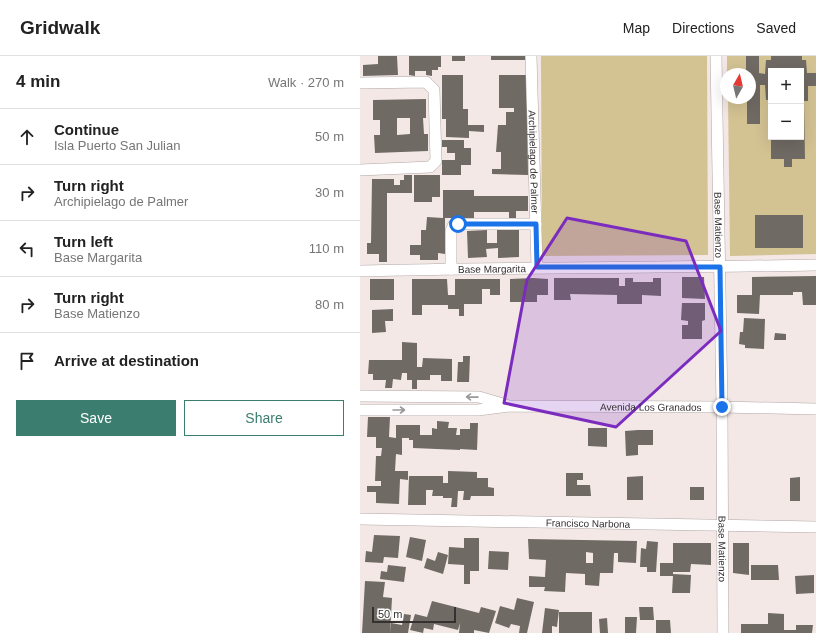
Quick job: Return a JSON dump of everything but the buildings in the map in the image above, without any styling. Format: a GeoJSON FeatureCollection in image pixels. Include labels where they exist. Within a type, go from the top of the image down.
{"type":"FeatureCollection","features":[{"type":"Feature","properties":{"kind":"street","name":"Archipielago de Palmer"},"geometry":{"type":"LineString","coordinates":[[530,56],[537,267]]}},
{"type":"Feature","properties":{"kind":"street","name":"Base Matienzo"},"geometry":{"type":"LineString","coordinates":[[716,56],[722,407],[723,633]]}},
{"type":"Feature","properties":{"kind":"street"},"geometry":{"type":"LineString","coordinates":[[360,83],[426,82],[434,90],[436,161],[430,167],[360,170]]}},
{"type":"Feature","properties":{"kind":"street"},"geometry":{"type":"LineString","coordinates":[[451,269],[451,231],[453,226],[458,224],[536,224]]}},
{"type":"Feature","properties":{"kind":"street","name":"Base Margarita"},"geometry":{"type":"LineString","coordinates":[[360,271],[537,267],[720,267],[810,262]]}},
{"type":"Feature","properties":{"kind":"street","name":"Avenida Los Granados"},"geometry":{"type":"LineString","coordinates":[[360,396],[479,397],[510,406]]}},
{"type":"Feature","properties":{"kind":"street","name":"Avenida Los Granados"},"geometry":{"type":"LineString","coordinates":[[360,410],[478,410],[510,406],[816,409]]}},
{"type":"Feature","properties":{"kind":"street","name":"Francisco Narbona"},"geometry":{"type":"LineString","coordinates":[[360,519],[816,527]]}},
{"type":"Feature","properties":{"kind":"highlighted area"},"geometry":{"type":"Polygon","coordinates":[[[567,218],[686,241],[721,331],[616,427],[504,403],[527,280],[567,218]]]}},
{"type":"Feature","properties":{"kind":"shaded area"},"geometry":{"type":"Polygon","coordinates":[[[541,56],[707,56],[708,255],[542,256],[541,56]]]}},
{"type":"Feature","properties":{"kind":"shaded area"},"geometry":{"type":"Polygon","coordinates":[[[727,56],[816,56],[816,254],[730,256],[728,104],[756,104],[756,68],[727,68],[727,56]]]}},
{"type":"Feature","properties":{"kind":"route"},"geometry":{"type":"LineString","coordinates":[[458,224],[536,224],[537,267],[720,267],[722,407]]}}]}
